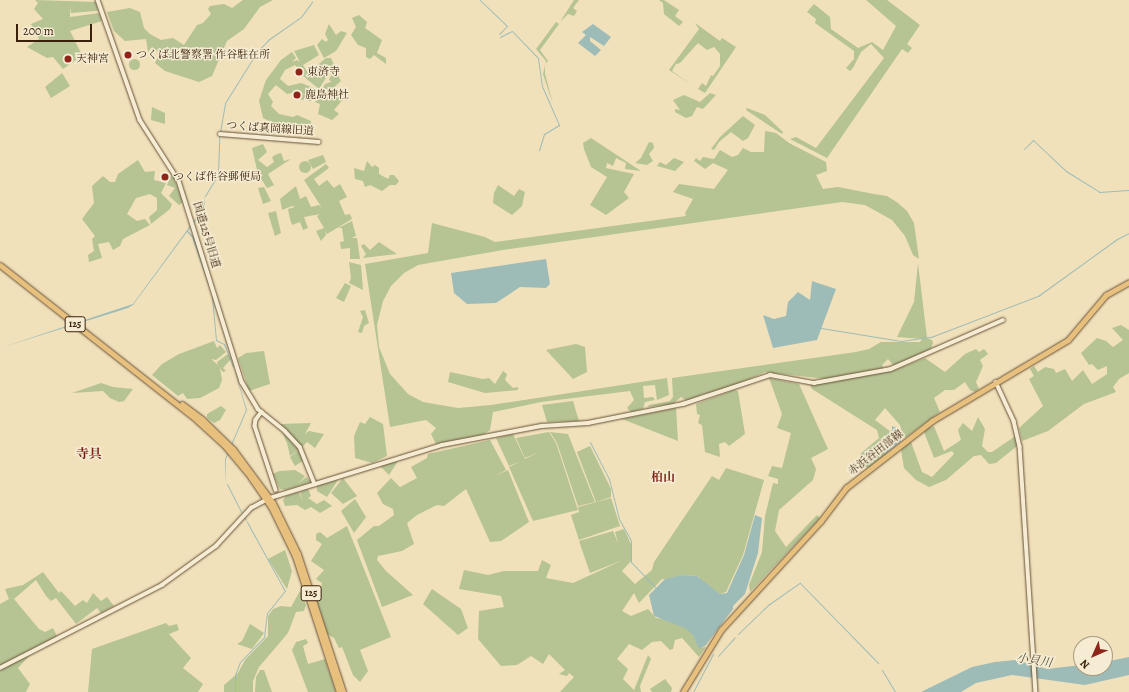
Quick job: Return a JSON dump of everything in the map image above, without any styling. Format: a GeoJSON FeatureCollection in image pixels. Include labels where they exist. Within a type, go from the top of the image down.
{"type":"FeatureCollection","features":[{"type":"Feature","properties":{"kind":"highway","name":"125"},"geometry":{"type":"LineString","coordinates":[[0,265],[150,382],[215,436],[240,463],[268,498],[298,554],[343,692]]}},
{"type":"Feature","properties":{"kind":"highway","name":"125"},"geometry":{"type":"LineString","coordinates":[[268,498],[294,556],[339,692]]}},
{"type":"Feature","properties":{"kind":"main road","name":"赤浜谷田部線"},"geometry":{"type":"LineString","coordinates":[[683,692],[721,630],[820,522],[846,488],[932,421],[1068,340],[1106,295],[1129,282]]}},
{"type":"Feature","properties":{"kind":"street","name":"国道125号旧道"},"geometry":{"type":"LineString","coordinates":[[98,0],[140,120],[177,176],[242,382],[250,398],[262,412],[295,441],[305,457],[315,484]]}},
{"type":"Feature","properties":{"kind":"street","name":"つくば真岡線旧道"},"geometry":{"type":"LineString","coordinates":[[220,134],[319,142]]}},
{"type":"Feature","properties":{"kind":"street"},"geometry":{"type":"LineString","coordinates":[[0,668],[162,585],[216,546],[244,514],[268,498],[451,443],[542,426],[588,423],[683,404],[770,375],[814,383],[891,369],[1004,320]]}},
{"type":"Feature","properties":{"kind":"street"},"geometry":{"type":"LineString","coordinates":[[996,382],[1014,421],[1020,446],[1036,692]]}},
{"type":"Feature","properties":{"kind":"street"},"geometry":{"type":"LineString","coordinates":[[262,412],[256,420],[256,426],[276,490]]}},
{"type":"Feature","properties":{"kind":"green space"},"geometry":{"type":"Polygon","coordinates":[[[35,0],[96,2],[98,11],[71,13],[70,7],[70,17],[99,13],[102,21],[70,31],[81,53],[76,60],[63,69],[53,57],[47,58],[27,47],[39,39],[31,24],[43,19],[34,9],[38,3],[35,0]]]}},
{"type":"Feature","properties":{"kind":"green space"},"geometry":{"type":"Polygon","coordinates":[[[243,0],[273,0],[260,7],[244,29],[227,41],[212,76],[199,82],[165,71],[155,63],[160,53],[152,47],[148,52],[146,39],[125,41],[114,31],[107,12],[130,8],[140,12],[144,28],[150,34],[161,40],[173,38],[184,45],[197,25],[203,23],[211,14],[208,9],[210,6],[224,4],[232,8],[243,0]]]}},
{"type":"Feature","properties":{"kind":"green space"},"geometry":{"type":"Polygon","coordinates":[[[574,0],[579,0],[573,8],[577,11],[574,16],[568,14],[560,22],[574,0]]]}},
{"type":"Feature","properties":{"kind":"green space"},"geometry":{"type":"Polygon","coordinates":[[[659,0],[664,0],[679,10],[675,16],[683,22],[679,26],[664,14],[663,3],[659,0]]]}},
{"type":"Feature","properties":{"kind":"green space"},"geometry":{"type":"Polygon","coordinates":[[[866,0],[887,0],[920,25],[907,44],[912,48],[908,53],[902,49],[827,158],[790,139],[796,137],[816,148],[884,58],[871,44],[861,52],[850,71],[846,68],[854,59],[854,51],[815,23],[816,19],[807,12],[814,4],[830,17],[831,29],[858,48],[872,42],[883,50],[896,26],[866,0]]]}},
{"type":"Feature","properties":{"kind":"green space"},"geometry":{"type":"Polygon","coordinates":[[[359,15],[367,22],[365,28],[382,40],[377,53],[386,58],[386,64],[374,55],[370,59],[366,57],[366,48],[358,45],[351,35],[356,27],[352,18],[359,15]]]}},
{"type":"Feature","properties":{"kind":"green space"},"geometry":{"type":"Polygon","coordinates":[[[556,22],[559,24],[540,50],[548,61],[545,64],[546,61],[536,49],[556,22]]]}},
{"type":"Feature","properties":{"kind":"green space"},"geometry":{"type":"Polygon","coordinates":[[[695,23],[720,41],[722,38],[736,47],[705,93],[698,89],[702,83],[706,86],[711,75],[713,76],[720,66],[720,54],[714,47],[707,50],[698,43],[680,63],[676,64],[672,71],[692,85],[669,70],[699,29],[695,23]]]}},
{"type":"Feature","properties":{"kind":"green space"},"geometry":{"type":"Polygon","coordinates":[[[329,24],[336,35],[341,31],[347,33],[336,51],[324,58],[317,45],[322,39],[326,42],[328,40],[325,34],[329,24]]]}},
{"type":"Feature","properties":{"kind":"green space"},"geometry":{"type":"Polygon","coordinates":[[[314,45],[319,55],[303,65],[308,73],[326,58],[331,58],[334,65],[319,89],[303,76],[307,73],[304,75],[295,65],[285,70],[278,82],[280,79],[288,86],[301,83],[314,88],[316,90],[312,96],[300,93],[313,98],[311,101],[296,99],[296,92],[287,94],[276,85],[268,94],[273,102],[271,106],[279,114],[293,117],[297,115],[311,121],[311,124],[306,124],[302,130],[292,132],[263,118],[259,101],[266,80],[281,60],[292,52],[296,58],[292,62],[297,60],[300,62],[294,51],[314,45]]]}},
{"type":"Feature","properties":{"kind":"green space"},"geometry":{"type":"Polygon","coordinates":[[[134,58],[138,60],[140,64],[138,68],[134,70],[130,68],[128,64],[130,60],[134,58]]]}},
{"type":"Feature","properties":{"kind":"green space"},"geometry":{"type":"Polygon","coordinates":[[[545,65],[545,74],[553,104],[543,74],[545,65]]]}},
{"type":"Feature","properties":{"kind":"green space"},"geometry":{"type":"Polygon","coordinates":[[[335,70],[341,81],[332,89],[344,98],[334,110],[339,114],[332,120],[318,114],[320,104],[315,102],[325,84],[331,82],[329,79],[335,70]]]}},
{"type":"Feature","properties":{"kind":"green space"},"geometry":{"type":"Polygon","coordinates":[[[62,73],[70,86],[51,98],[45,87],[62,73]]]}},
{"type":"Feature","properties":{"kind":"green space"},"geometry":{"type":"Polygon","coordinates":[[[710,93],[716,95],[703,109],[697,107],[692,116],[686,118],[675,112],[675,109],[680,110],[673,100],[684,95],[700,102],[710,93]]]}},
{"type":"Feature","properties":{"kind":"green space"},"geometry":{"type":"Polygon","coordinates":[[[152,107],[165,113],[165,124],[151,120],[152,107]]]}},
{"type":"Feature","properties":{"kind":"green space"},"geometry":{"type":"Polygon","coordinates":[[[747,108],[765,115],[783,132],[782,134],[746,110],[747,108]]]}},
{"type":"Feature","properties":{"kind":"green space"},"geometry":{"type":"Polygon","coordinates":[[[743,116],[755,125],[748,138],[743,141],[731,132],[719,142],[714,150],[711,149],[720,137],[743,116]]]}},
{"type":"Feature","properties":{"kind":"green space"},"geometry":{"type":"Polygon","coordinates":[[[765,131],[776,133],[789,143],[826,162],[827,171],[816,175],[823,189],[838,187],[887,196],[898,203],[907,211],[914,223],[919,259],[913,255],[905,236],[892,220],[865,205],[842,202],[503,250],[418,265],[404,273],[391,286],[383,301],[377,325],[379,347],[390,374],[408,394],[423,402],[458,408],[491,405],[667,378],[669,395],[657,400],[655,385],[643,386],[644,398],[653,397],[655,400],[645,402],[643,409],[631,412],[627,408],[634,400],[630,391],[541,402],[493,412],[490,430],[483,435],[436,444],[431,434],[436,428],[426,420],[390,427],[365,264],[428,253],[432,223],[485,237],[495,242],[686,216],[685,213],[693,199],[673,192],[679,184],[714,189],[728,170],[713,163],[705,169],[694,161],[696,158],[700,161],[703,157],[714,159],[720,150],[732,157],[738,155],[743,148],[751,152],[764,152],[765,131]]]}},
{"type":"Feature","properties":{"kind":"green space"},"geometry":{"type":"Polygon","coordinates":[[[591,138],[641,171],[625,169],[626,163],[616,158],[613,166],[607,163],[606,168],[634,174],[624,192],[629,198],[606,215],[590,205],[607,177],[591,167],[583,143],[591,138]]]}},
{"type":"Feature","properties":{"kind":"green space"},"geometry":{"type":"Polygon","coordinates":[[[649,142],[653,143],[654,148],[649,154],[653,161],[647,165],[635,163],[641,158],[649,142]]]}},
{"type":"Feature","properties":{"kind":"green space"},"geometry":{"type":"Polygon","coordinates":[[[263,144],[267,152],[258,160],[267,167],[274,162],[272,157],[277,154],[281,153],[284,161],[291,159],[268,174],[274,185],[267,188],[258,174],[252,148],[263,144]]]}},
{"type":"Feature","properties":{"kind":"green space"},"geometry":{"type":"Polygon","coordinates":[[[323,155],[326,162],[313,169],[308,160],[323,155]]]}},
{"type":"Feature","properties":{"kind":"green space"},"geometry":{"type":"Polygon","coordinates":[[[674,158],[684,162],[675,171],[657,166],[660,162],[666,165],[674,158]]]}},
{"type":"Feature","properties":{"kind":"green space"},"geometry":{"type":"Polygon","coordinates":[[[138,160],[145,172],[155,171],[154,180],[166,183],[161,193],[172,204],[170,209],[151,224],[149,217],[157,210],[157,198],[150,194],[136,198],[127,214],[137,221],[145,219],[150,225],[123,239],[120,246],[113,250],[109,242],[98,244],[102,258],[89,262],[88,255],[94,251],[92,239],[95,236],[82,219],[94,203],[92,186],[103,176],[110,182],[115,182],[118,174],[138,160]]]}},
{"type":"Feature","properties":{"kind":"green space"},"geometry":{"type":"Polygon","coordinates":[[[305,161],[309,163],[311,167],[309,171],[305,173],[301,171],[299,167],[301,163],[305,161]]]}},
{"type":"Feature","properties":{"kind":"green space"},"geometry":{"type":"Polygon","coordinates":[[[367,161],[372,167],[375,165],[379,168],[379,174],[388,179],[390,175],[394,175],[399,181],[396,185],[390,185],[382,191],[370,185],[365,187],[363,181],[355,179],[354,168],[364,171],[367,161]]]}},
{"type":"Feature","properties":{"kind":"green space"},"geometry":{"type":"Polygon","coordinates":[[[326,164],[329,168],[314,179],[319,186],[327,180],[334,188],[340,184],[347,197],[339,201],[345,215],[350,214],[352,219],[327,234],[325,231],[326,235],[321,241],[316,231],[324,228],[317,216],[320,214],[304,217],[308,228],[303,230],[300,222],[292,225],[288,209],[295,207],[292,206],[282,210],[280,199],[296,186],[300,199],[306,196],[311,207],[319,205],[322,208],[304,180],[326,164]]]}},
{"type":"Feature","properties":{"kind":"green space"},"geometry":{"type":"Polygon","coordinates":[[[172,173],[183,202],[179,205],[169,196],[175,188],[167,185],[172,173]]]}},
{"type":"Feature","properties":{"kind":"green space"},"geometry":{"type":"Polygon","coordinates":[[[498,185],[514,196],[519,189],[525,192],[522,206],[512,215],[493,203],[494,193],[498,185]]]}},
{"type":"Feature","properties":{"kind":"green space"},"geometry":{"type":"Polygon","coordinates":[[[264,187],[271,201],[263,204],[258,188],[264,187]]]}},
{"type":"Feature","properties":{"kind":"green space"},"geometry":{"type":"Polygon","coordinates":[[[276,211],[281,233],[275,236],[268,213],[276,211]]]}},
{"type":"Feature","properties":{"kind":"green space"},"geometry":{"type":"Polygon","coordinates":[[[352,221],[356,236],[351,238],[357,238],[360,259],[350,259],[350,248],[341,249],[340,242],[344,241],[342,228],[338,228],[352,221]]]}},
{"type":"Feature","properties":{"kind":"green space"},"geometry":{"type":"Polygon","coordinates":[[[379,242],[397,254],[363,258],[366,254],[361,246],[364,244],[370,250],[379,242]]]}},
{"type":"Feature","properties":{"kind":"green space"},"geometry":{"type":"Polygon","coordinates":[[[349,262],[361,265],[363,290],[349,283],[351,278],[349,262]]]}},
{"type":"Feature","properties":{"kind":"green space"},"geometry":{"type":"Polygon","coordinates":[[[918,263],[927,338],[932,340],[933,343],[930,351],[898,366],[893,365],[888,359],[882,365],[884,369],[826,379],[765,372],[722,391],[703,394],[687,401],[681,397],[673,404],[648,407],[649,405],[670,401],[673,397],[672,378],[856,352],[869,349],[881,342],[920,342],[922,339],[897,337],[914,302],[918,263]]]}},
{"type":"Feature","properties":{"kind":"green space"},"geometry":{"type":"Polygon","coordinates":[[[345,283],[351,286],[344,302],[336,298],[345,283]]]}},
{"type":"Feature","properties":{"kind":"green space"},"geometry":{"type":"Polygon","coordinates":[[[365,310],[369,323],[364,326],[362,333],[358,332],[363,317],[360,311],[365,310]]]}},
{"type":"Feature","properties":{"kind":"green space"},"geometry":{"type":"Polygon","coordinates":[[[1121,325],[1129,330],[1129,373],[1119,379],[1113,387],[1116,392],[1084,404],[1048,431],[1022,441],[1019,428],[1043,406],[1029,379],[1034,376],[1030,369],[1034,366],[1038,372],[1045,367],[1054,369],[1056,373],[1065,369],[1072,381],[1083,370],[1092,384],[1107,374],[1107,366],[1098,370],[1092,364],[1089,365],[1081,353],[1097,338],[1106,341],[1113,347],[1123,340],[1112,328],[1121,325]]]}},
{"type":"Feature","properties":{"kind":"green space"},"geometry":{"type":"Polygon","coordinates":[[[214,341],[217,348],[220,345],[226,352],[216,360],[211,359],[218,365],[217,362],[228,354],[231,359],[223,368],[226,371],[223,372],[220,368],[222,380],[219,388],[200,398],[187,399],[183,393],[178,396],[152,375],[162,364],[179,354],[214,341]]]}},
{"type":"Feature","properties":{"kind":"green space"},"geometry":{"type":"Polygon","coordinates":[[[576,344],[585,347],[587,372],[573,379],[546,350],[576,344]]]}},
{"type":"Feature","properties":{"kind":"green space"},"geometry":{"type":"Polygon","coordinates":[[[976,349],[979,352],[984,349],[988,354],[980,360],[983,366],[976,382],[979,389],[975,392],[970,390],[965,382],[954,390],[945,390],[934,398],[940,412],[906,437],[903,437],[900,425],[885,408],[875,420],[891,432],[887,449],[885,455],[868,468],[865,466],[860,454],[879,438],[877,430],[812,389],[810,385],[892,371],[925,358],[945,372],[965,354],[976,349]]]}},
{"type":"Feature","properties":{"kind":"green space"},"geometry":{"type":"Polygon","coordinates":[[[264,351],[270,384],[249,391],[238,358],[246,353],[264,351]]]}},
{"type":"Feature","properties":{"kind":"green space"},"geometry":{"type":"Polygon","coordinates":[[[503,371],[507,374],[505,380],[513,388],[518,387],[518,390],[485,393],[448,382],[450,372],[483,379],[489,378],[495,384],[503,371]]]}},
{"type":"Feature","properties":{"kind":"green space"},"geometry":{"type":"Polygon","coordinates":[[[769,378],[799,384],[828,449],[811,458],[816,469],[813,480],[779,510],[775,531],[786,547],[817,515],[820,518],[750,592],[749,585],[762,552],[765,516],[773,483],[778,484],[778,479],[768,476],[772,466],[782,468],[791,433],[777,428],[782,414],[769,378]]]}},
{"type":"Feature","properties":{"kind":"green space"},"geometry":{"type":"Polygon","coordinates":[[[101,383],[113,387],[133,389],[124,401],[119,402],[110,398],[103,391],[72,393],[101,383]]]}},
{"type":"Feature","properties":{"kind":"green space"},"geometry":{"type":"Polygon","coordinates":[[[734,390],[738,391],[745,434],[729,446],[725,442],[719,444],[720,457],[705,452],[702,425],[698,423],[700,415],[697,414],[696,404],[734,390]]]}},
{"type":"Feature","properties":{"kind":"green space"},"geometry":{"type":"Polygon","coordinates":[[[573,401],[579,421],[547,422],[542,405],[573,401]]]}},
{"type":"Feature","properties":{"kind":"green space"},"geometry":{"type":"Polygon","coordinates":[[[221,406],[226,410],[220,420],[214,423],[207,418],[207,414],[221,406]]]}},
{"type":"Feature","properties":{"kind":"green space"},"geometry":{"type":"Polygon","coordinates":[[[676,408],[678,441],[622,419],[676,408]]]}},
{"type":"Feature","properties":{"kind":"green space"},"geometry":{"type":"Polygon","coordinates":[[[370,417],[383,424],[387,456],[372,463],[355,458],[354,436],[360,422],[365,424],[370,417]]]}},
{"type":"Feature","properties":{"kind":"green space"},"geometry":{"type":"Polygon","coordinates":[[[978,417],[985,429],[982,446],[988,452],[992,452],[1014,437],[1015,432],[1017,446],[996,463],[989,464],[981,455],[974,456],[946,480],[929,487],[916,480],[904,468],[901,450],[911,442],[922,472],[932,477],[954,454],[952,451],[934,458],[924,432],[925,429],[934,426],[944,451],[961,440],[958,430],[963,423],[972,431],[978,417]]]}},
{"type":"Feature","properties":{"kind":"green space"},"geometry":{"type":"Polygon","coordinates":[[[311,423],[305,434],[309,431],[324,434],[315,448],[307,442],[302,447],[280,424],[311,423]]]}},
{"type":"Feature","properties":{"kind":"green space"},"geometry":{"type":"Polygon","coordinates":[[[282,432],[299,450],[290,456],[287,443],[282,432]]]}},
{"type":"Feature","properties":{"kind":"green space"},"geometry":{"type":"Polygon","coordinates":[[[549,432],[556,443],[578,510],[533,521],[509,467],[521,461],[509,466],[496,438],[513,434],[525,459],[539,452],[525,458],[516,438],[549,432]]]}},
{"type":"Feature","properties":{"kind":"green space"},"geometry":{"type":"Polygon","coordinates":[[[550,432],[568,434],[595,502],[578,506],[557,443],[550,432]]]}},
{"type":"Feature","properties":{"kind":"green space"},"geometry":{"type":"Polygon","coordinates":[[[490,440],[506,470],[495,476],[508,470],[529,522],[501,541],[490,542],[466,489],[444,506],[437,505],[417,515],[407,523],[414,544],[402,551],[378,556],[377,560],[386,571],[413,595],[382,607],[357,540],[374,526],[379,526],[394,515],[393,509],[383,504],[377,493],[391,478],[400,487],[417,478],[411,467],[427,458],[428,454],[490,440]]]}},
{"type":"Feature","properties":{"kind":"green space"},"geometry":{"type":"Polygon","coordinates":[[[590,446],[611,489],[611,497],[596,502],[577,452],[590,446]]]}},
{"type":"Feature","properties":{"kind":"green space"},"geometry":{"type":"Polygon","coordinates":[[[299,450],[304,460],[295,466],[290,457],[299,450]]]}},
{"type":"Feature","properties":{"kind":"green space"},"geometry":{"type":"Polygon","coordinates":[[[398,461],[389,475],[380,466],[398,461]]]}},
{"type":"Feature","properties":{"kind":"green space"},"geometry":{"type":"Polygon","coordinates":[[[726,468],[764,480],[743,555],[726,592],[720,594],[703,583],[698,576],[683,575],[671,580],[662,579],[639,603],[634,593],[622,611],[631,616],[648,609],[656,618],[674,621],[687,628],[693,634],[699,648],[706,647],[699,657],[682,638],[675,640],[673,649],[670,650],[661,641],[652,642],[642,650],[629,644],[617,659],[628,669],[623,679],[634,690],[648,655],[651,659],[640,686],[641,692],[560,692],[574,677],[569,673],[567,676],[559,674],[565,670],[549,654],[543,664],[531,656],[517,665],[501,666],[478,639],[479,611],[504,607],[501,596],[459,589],[464,570],[488,575],[504,571],[538,571],[542,560],[551,565],[546,578],[573,583],[623,560],[590,573],[579,541],[613,531],[618,543],[615,532],[624,529],[631,544],[631,561],[622,571],[635,584],[652,570],[654,562],[712,476],[719,480],[726,468]]]}},
{"type":"Feature","properties":{"kind":"green space"},"geometry":{"type":"Polygon","coordinates":[[[295,470],[305,476],[298,484],[306,477],[312,482],[285,490],[280,489],[273,474],[279,471],[295,470]]]}},
{"type":"Feature","properties":{"kind":"green space"},"geometry":{"type":"Polygon","coordinates":[[[343,478],[357,496],[343,504],[331,493],[343,478]]]}},
{"type":"Feature","properties":{"kind":"green space"},"geometry":{"type":"Polygon","coordinates":[[[338,480],[327,497],[317,491],[317,486],[338,480]]]}},
{"type":"Feature","properties":{"kind":"green space"},"geometry":{"type":"Polygon","coordinates":[[[308,489],[311,496],[308,498],[317,504],[324,500],[332,506],[320,513],[311,507],[305,510],[297,505],[285,506],[283,500],[286,496],[299,492],[303,502],[300,492],[308,489]]]}},
{"type":"Feature","properties":{"kind":"green space"},"geometry":{"type":"Polygon","coordinates":[[[611,498],[620,526],[579,540],[571,515],[579,512],[578,507],[611,498]]]}},
{"type":"Feature","properties":{"kind":"green space"},"geometry":{"type":"Polygon","coordinates":[[[355,499],[366,517],[354,533],[341,511],[355,499]]]}},
{"type":"Feature","properties":{"kind":"green space"},"geometry":{"type":"Polygon","coordinates":[[[347,526],[391,637],[360,650],[368,671],[360,682],[353,675],[342,647],[339,648],[334,638],[327,634],[314,592],[320,593],[322,583],[316,579],[324,570],[311,561],[322,544],[316,540],[316,534],[320,532],[327,538],[347,526]]]}},
{"type":"Feature","properties":{"kind":"green space"},"geometry":{"type":"Polygon","coordinates":[[[285,550],[292,571],[287,589],[268,559],[285,550]]]}},
{"type":"Feature","properties":{"kind":"green space"},"geometry":{"type":"Polygon","coordinates":[[[43,572],[59,593],[61,591],[75,606],[83,600],[87,603],[93,593],[101,601],[107,597],[114,606],[101,613],[97,608],[76,624],[56,598],[51,601],[46,596],[36,580],[14,599],[39,629],[45,632],[53,628],[57,636],[31,654],[18,668],[30,684],[26,692],[0,692],[0,604],[9,599],[5,589],[23,585],[43,572]]]}},
{"type":"Feature","properties":{"kind":"green space"},"geometry":{"type":"Polygon","coordinates":[[[432,589],[461,609],[468,628],[458,635],[423,604],[432,589]]]}},
{"type":"Feature","properties":{"kind":"green space"},"geometry":{"type":"Polygon","coordinates":[[[300,591],[306,605],[304,611],[296,612],[288,633],[259,667],[253,681],[253,692],[224,692],[224,685],[238,673],[245,660],[268,636],[268,616],[273,609],[281,606],[291,607],[300,591]]]}},
{"type":"Feature","properties":{"kind":"green space"},"geometry":{"type":"Polygon","coordinates":[[[166,623],[169,626],[177,624],[179,630],[169,634],[191,658],[183,668],[203,684],[198,692],[88,692],[92,649],[166,623]]]}},
{"type":"Feature","properties":{"kind":"green space"},"geometry":{"type":"Polygon","coordinates":[[[250,624],[264,633],[252,649],[237,644],[242,641],[250,624]]]}},
{"type":"Feature","properties":{"kind":"green space"},"geometry":{"type":"Polygon","coordinates":[[[306,639],[308,643],[303,646],[308,664],[325,659],[336,692],[308,692],[292,650],[296,642],[306,639]]]}},
{"type":"Feature","properties":{"kind":"green space"},"geometry":{"type":"Polygon","coordinates":[[[260,670],[264,670],[272,692],[255,692],[256,677],[260,670]]]}},
{"type":"Feature","properties":{"kind":"green space"},"geometry":{"type":"Polygon","coordinates":[[[665,679],[672,688],[671,692],[652,692],[650,689],[665,679]]]}},
{"type":"Feature","properties":{"kind":"water"},"geometry":{"type":"Polygon","coordinates":[[[593,24],[611,37],[604,46],[590,37],[590,41],[601,50],[595,56],[578,43],[586,35],[582,32],[593,24]]]}},
{"type":"Feature","properties":{"kind":"water"},"geometry":{"type":"Polygon","coordinates":[[[205,195],[205,208],[188,231],[194,237],[213,298],[192,237],[187,232],[133,305],[128,308],[0,348],[133,304],[204,207],[205,195]]]}},
{"type":"Feature","properties":{"kind":"water"},"geometry":{"type":"Polygon","coordinates":[[[546,259],[550,284],[546,288],[520,287],[496,303],[467,304],[454,293],[451,273],[546,259]]]}},
{"type":"Feature","properties":{"kind":"water"},"geometry":{"type":"Polygon","coordinates":[[[812,281],[836,289],[817,340],[773,348],[763,315],[774,319],[786,316],[788,302],[798,292],[810,300],[812,281]]]}},
{"type":"Feature","properties":{"kind":"water"},"geometry":{"type":"Polygon","coordinates":[[[233,365],[247,410],[226,459],[226,484],[225,459],[246,410],[233,365]]]}},
{"type":"Feature","properties":{"kind":"water"},"geometry":{"type":"Polygon","coordinates":[[[892,426],[897,428],[901,441],[886,454],[881,442],[892,430],[892,426]]]}},
{"type":"Feature","properties":{"kind":"water"},"geometry":{"type":"Polygon","coordinates":[[[755,515],[762,518],[758,553],[745,594],[733,606],[733,609],[705,646],[699,649],[693,635],[685,628],[654,616],[649,595],[665,579],[683,575],[697,576],[720,594],[727,593],[744,555],[755,515]]]}},
{"type":"Feature","properties":{"kind":"water"},"geometry":{"type":"Polygon","coordinates":[[[1129,657],[1129,675],[1085,685],[1012,675],[976,683],[961,692],[921,692],[972,667],[995,662],[1015,660],[1047,669],[1073,666],[1073,676],[1113,676],[1113,660],[1129,657]]]}},
{"type":"Feature","properties":{"kind":"waterway"},"geometry":{"type":"LineString","coordinates":[[480,0],[507,26],[499,34]]}},
{"type":"Feature","properties":{"kind":"waterway"},"geometry":{"type":"LineString","coordinates":[[220,132],[225,103],[257,52],[268,40],[301,17],[312,2]]}},
{"type":"Feature","properties":{"kind":"waterway"},"geometry":{"type":"LineString","coordinates":[[500,37],[512,31],[538,58],[542,86],[559,125],[544,134],[539,150]]}},
{"type":"Feature","properties":{"kind":"waterway"},"geometry":{"type":"LineString","coordinates":[[205,196],[218,174],[219,136]]}},
{"type":"Feature","properties":{"kind":"waterway"},"geometry":{"type":"LineString","coordinates":[[1024,149],[1033,140],[1066,171],[1099,192],[1129,190]]}},
{"type":"Feature","properties":{"kind":"waterway"},"geometry":{"type":"LineString","coordinates":[[821,328],[901,341],[931,337],[1038,296],[1117,239],[1129,233]]}},
{"type":"Feature","properties":{"kind":"waterway"},"geometry":{"type":"LineString","coordinates":[[212,297],[216,340],[224,344],[233,366]]}},
{"type":"Feature","properties":{"kind":"waterway"},"geometry":{"type":"LineString","coordinates":[[590,442],[609,479],[619,519],[631,541],[631,562],[656,588]]}},
{"type":"Feature","properties":{"kind":"waterway"},"geometry":{"type":"LineString","coordinates":[[227,484],[241,512]]}},
{"type":"Feature","properties":{"kind":"waterway"},"geometry":{"type":"LineString","coordinates":[[235,692],[235,675],[240,662],[264,637],[267,613],[285,591],[247,522]]}},
{"type":"Feature","properties":{"kind":"waterway"},"geometry":{"type":"LineString","coordinates":[[738,634],[768,605],[800,583],[878,663]]}},
{"type":"Feature","properties":{"kind":"waterway"},"geometry":{"type":"LineString","coordinates":[[718,656],[735,637]]}},
{"type":"Feature","properties":{"kind":"waterway"},"geometry":{"type":"LineString","coordinates":[[693,692],[713,654]]}},
{"type":"Feature","properties":{"kind":"waterway"},"geometry":{"type":"LineString","coordinates":[[882,670],[895,692]]}},
{"type":"Feature","properties":{"kind":"place","name":"つくば北警察署 作谷駐在所"},"geometry":{"type":"Point","coordinates":[128,55]}},
{"type":"Feature","properties":{"kind":"place","name":"天神宮"},"geometry":{"type":"Point","coordinates":[68,59]}},
{"type":"Feature","properties":{"kind":"place","name":"東済寺"},"geometry":{"type":"Point","coordinates":[299,72]}},
{"type":"Feature","properties":{"kind":"place","name":"鹿島神社"},"geometry":{"type":"Point","coordinates":[297,95]}},
{"type":"Feature","properties":{"kind":"place","name":"つくば作谷郵便局"},"geometry":{"type":"Point","coordinates":[165,177]}},
{"type":"Feature","properties":{"kind":"district","name":"寺具"},"geometry":{"type":"Point","coordinates":[89,454]}},
{"type":"Feature","properties":{"kind":"district","name":"柏山"},"geometry":{"type":"Point","coordinates":[663,478]}},
{"type":"Feature","properties":{"kind":"water label","name":"小貝川"},"geometry":{"type":"Point","coordinates":[1034,661]}}]}
